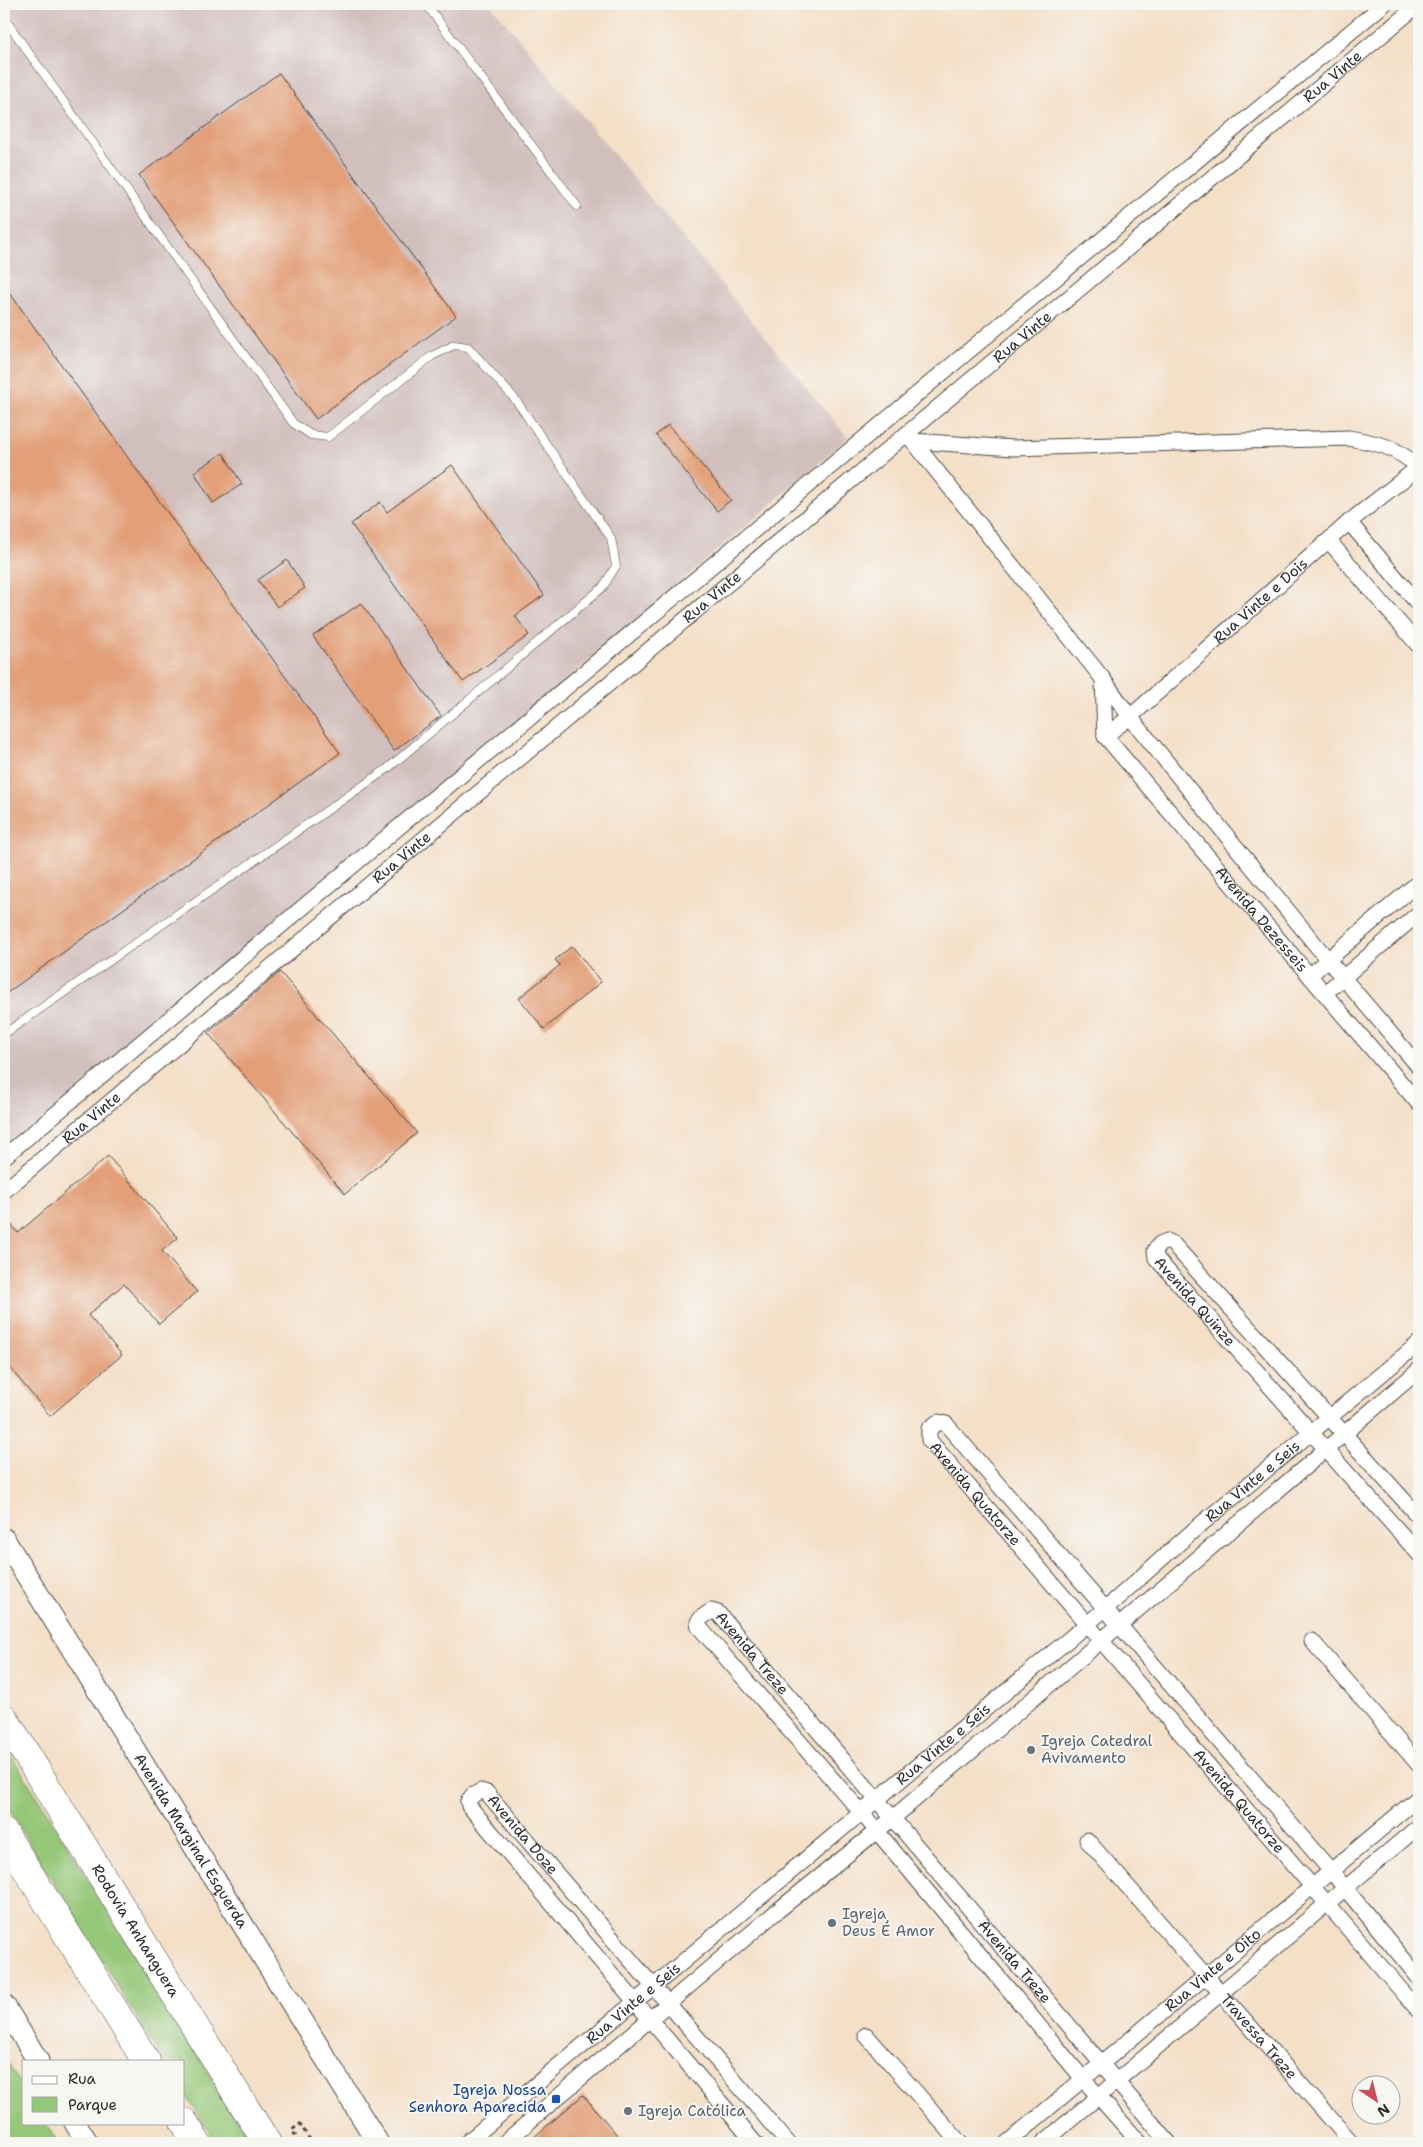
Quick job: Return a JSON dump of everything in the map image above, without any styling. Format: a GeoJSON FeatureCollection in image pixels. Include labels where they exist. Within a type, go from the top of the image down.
{"type":"FeatureCollection","features":[{"type":"Feature","properties":{"kind":"highway","name":"Rodovia Anhanguera"},"geometry":{"type":"LineString","coordinates":[[4,1718],[267,2143]]}},
{"type":"Feature","properties":{"kind":"highway"},"geometry":{"type":"LineString","coordinates":[[4,1833],[145,2060]]}},
{"type":"Feature","properties":{"kind":"highway"},"geometry":{"type":"LineString","coordinates":[[185,2124],[197,2143]]}},
{"type":"Feature","properties":{"kind":"main road","name":"Avenida Marginal Esquerda"},"geometry":{"type":"LineString","coordinates":[[4,1539],[378,2143]]}},
{"type":"Feature","properties":{"kind":"main road"},"geometry":{"type":"LineString","coordinates":[[4,2005],[37,2060]]}},
{"type":"Feature","properties":{"kind":"main road"},"geometry":{"type":"LineString","coordinates":[[76,2124],[88,2143]]}},
{"type":"Feature","properties":{"kind":"street","name":"Rua Vinte"},"geometry":{"type":"LineString","coordinates":[[4,1157],[1384,4]]}},
{"type":"Feature","properties":{"kind":"street","name":"Rua Vinte"},"geometry":{"type":"LineString","coordinates":[[4,1191],[911,438],[1419,4]]}},
{"type":"Feature","properties":{"kind":"street"},"geometry":{"type":"LineString","coordinates":[[911,438],[1013,448],[1350,438],[1377,443],[1401,452],[1419,467]]}},
{"type":"Feature","properties":{"kind":"street","name":"Avenida Dezesseis"},"geometry":{"type":"LineString","coordinates":[[911,438],[1103,679],[1130,717],[1328,960],[1419,1067]]}},
{"type":"Feature","properties":{"kind":"street","name":"Rua Vinte e Dois"},"geometry":{"type":"LineString","coordinates":[[1105,736],[1130,717],[1349,522],[1419,467]]}},
{"type":"Feature","properties":{"kind":"street"},"geometry":{"type":"LineString","coordinates":[[1349,522],[1419,605]]}},
{"type":"Feature","properties":{"kind":"street"},"geometry":{"type":"LineString","coordinates":[[1329,541],[1419,646]]}},
{"type":"Feature","properties":{"kind":"street"},"geometry":{"type":"LineString","coordinates":[[1103,679],[1105,736]]}},
{"type":"Feature","properties":{"kind":"street","name":"Avenida Dezesseis"},"geometry":{"type":"LineString","coordinates":[[1105,736],[1419,1104]]}},
{"type":"Feature","properties":{"kind":"street"},"geometry":{"type":"LineString","coordinates":[[1310,975],[1419,882]]}},
{"type":"Feature","properties":{"kind":"street"},"geometry":{"type":"LineString","coordinates":[[1325,992],[1419,913]]}},
{"type":"Feature","properties":{"kind":"street","name":"Avenida Quinze"},"geometry":{"type":"LineString","coordinates":[[1419,1517],[1173,1244],[1167,1241],[1160,1244],[1155,1250],[1156,1258],[1419,1554]]}},
{"type":"Feature","properties":{"kind":"street","name":"Rua Vinte e Seis"},"geometry":{"type":"LineString","coordinates":[[466,2143],[1105,1609],[1194,1530],[1419,1343]]}},
{"type":"Feature","properties":{"kind":"street","name":"Rua Vinte e Seis"},"geometry":{"type":"LineString","coordinates":[[504,2143],[720,1960],[893,1818],[1419,1370]]}},
{"type":"Feature","properties":{"kind":"street","name":"Avenida Quatorze"},"geometry":{"type":"LineString","coordinates":[[1419,1978],[1332,1871],[946,1424],[938,1422],[929,1429],[929,1440],[1419,2010]]}},
{"type":"Feature","properties":{"kind":"street"},"geometry":{"type":"LineString","coordinates":[[1018,1543],[1035,1528]]}},
{"type":"Feature","properties":{"kind":"street","name":"Avenida Treze"},"geometry":{"type":"LineString","coordinates":[[1140,2143],[1084,2080],[861,1812],[699,1627],[699,1620],[704,1615],[711,1611],[718,1613],[1169,2143]]}},
{"type":"Feature","properties":{"kind":"street"},"geometry":{"type":"LineString","coordinates":[[1312,1642],[1419,1765]]}},
{"type":"Feature","properties":{"kind":"street","name":"Avenida Doze"},"geometry":{"type":"LineString","coordinates":[[755,2143],[469,1806],[468,1801],[473,1795],[481,1791],[487,1792],[788,2143]]}},
{"type":"Feature","properties":{"kind":"street","name":"Rua Vinte e Oito"},"geometry":{"type":"LineString","coordinates":[[1007,2143],[1419,1797]]}},
{"type":"Feature","properties":{"kind":"street","name":"Rua Vinte e Oito"},"geometry":{"type":"LineString","coordinates":[[1043,2143],[1419,1826]]}},
{"type":"Feature","properties":{"kind":"street","name":"Travessa Treze"},"geometry":{"type":"LineString","coordinates":[[1087,1840],[1352,2143]]}},
{"type":"Feature","properties":{"kind":"street"},"geometry":{"type":"LineString","coordinates":[[524,1871],[542,1856]]}},
{"type":"Feature","properties":{"kind":"street"},"geometry":{"type":"LineString","coordinates":[[705,1942],[720,1960]]}},
{"type":"Feature","properties":{"kind":"street"},"geometry":{"type":"LineString","coordinates":[[866,2035],[960,2143]]}},
{"type":"Feature","properties":{"kind":"lane"},"geometry":{"type":"LineString","coordinates":[[426,4],[577,206]]}},
{"type":"Feature","properties":{"kind":"lane"},"geometry":{"type":"LineString","coordinates":[[4,18],[293,423],[311,435],[328,437],[432,356],[454,345],[468,347],[514,400],[610,538],[616,566],[603,586],[387,769],[4,1034]]}},
{"type":"Feature","properties":{"kind":"path"},"geometry":{"type":"LineString","coordinates":[[300,2143],[292,2130],[300,2124],[312,2143]]}},
{"type":"Feature","properties":{"kind":"shaded area"},"geometry":{"type":"Polygon","coordinates":[[[4,4],[490,4],[848,438],[443,786],[4,1151],[4,4]]]}},
{"type":"Feature","properties":{"kind":"shaded area"},"geometry":{"type":"Polygon","coordinates":[[[1419,1025],[1419,1069],[1397,1043],[1419,1025]]]}},
{"type":"Feature","properties":{"kind":"green space"},"geometry":{"type":"Polygon","coordinates":[[[4,1743],[252,2143],[216,2143],[185,2094],[185,2060],[163,2060],[4,1802],[4,1743]]]}},
{"type":"Feature","properties":{"kind":"green space"},"geometry":{"type":"Polygon","coordinates":[[[4,2057],[22,2086],[22,2124],[46,2124],[58,2143],[4,2143],[4,2057]]]}},
{"type":"Feature","properties":{"kind":"building"},"geometry":{"type":"Polygon","coordinates":[[[279,73],[456,316],[316,419],[139,175],[279,73]]]}},
{"type":"Feature","properties":{"kind":"building"},"geometry":{"type":"Polygon","coordinates":[[[4,285],[340,753],[4,995],[4,285]]]}},
{"type":"Feature","properties":{"kind":"building"},"geometry":{"type":"Polygon","coordinates":[[[668,425],[731,500],[717,511],[656,435],[668,425]]]}},
{"type":"Feature","properties":{"kind":"building"},"geometry":{"type":"Polygon","coordinates":[[[223,453],[242,484],[213,503],[194,472],[223,453]]]}},
{"type":"Feature","properties":{"kind":"building"},"geometry":{"type":"Polygon","coordinates":[[[452,465],[544,595],[515,616],[529,635],[463,682],[351,524],[380,502],[387,512],[452,465]]]}},
{"type":"Feature","properties":{"kind":"building"},"geometry":{"type":"Polygon","coordinates":[[[287,560],[305,588],[277,607],[258,580],[287,560]]]}},
{"type":"Feature","properties":{"kind":"building"},"geometry":{"type":"Polygon","coordinates":[[[361,603],[441,716],[394,751],[313,636],[361,603]]]}},
{"type":"Feature","properties":{"kind":"building"},"geometry":{"type":"Polygon","coordinates":[[[572,946],[601,982],[544,1029],[519,998],[560,965],[555,960],[572,946]]]}},
{"type":"Feature","properties":{"kind":"building"},"geometry":{"type":"Polygon","coordinates":[[[280,972],[417,1133],[345,1194],[208,1033],[280,972]]]}},
{"type":"Feature","properties":{"kind":"building"},"geometry":{"type":"Polygon","coordinates":[[[108,1156],[178,1238],[162,1251],[197,1292],[159,1324],[124,1284],[88,1315],[122,1355],[50,1416],[4,1361],[4,1216],[18,1233],[108,1156]]]}},
{"type":"Feature","properties":{"kind":"building"},"geometry":{"type":"Polygon","coordinates":[[[583,2095],[624,2143],[527,2143],[583,2095]]]}},
{"type":"Feature","properties":{"kind":"place","name":"Igreja Catedral Avivamento"},"geometry":{"type":"Point","coordinates":[1031,1750]}},
{"type":"Feature","properties":{"kind":"place","name":"Igreja Deus É Amor"},"geometry":{"type":"Point","coordinates":[832,1923]}},
{"type":"Feature","properties":{"kind":"place","name":"Igreja Nossa Senhora Aparecida"},"geometry":{"type":"Point","coordinates":[556,2099]}},
{"type":"Feature","properties":{"kind":"place","name":"Igreja Católica"},"geometry":{"type":"Point","coordinates":[628,2111]}}]}
